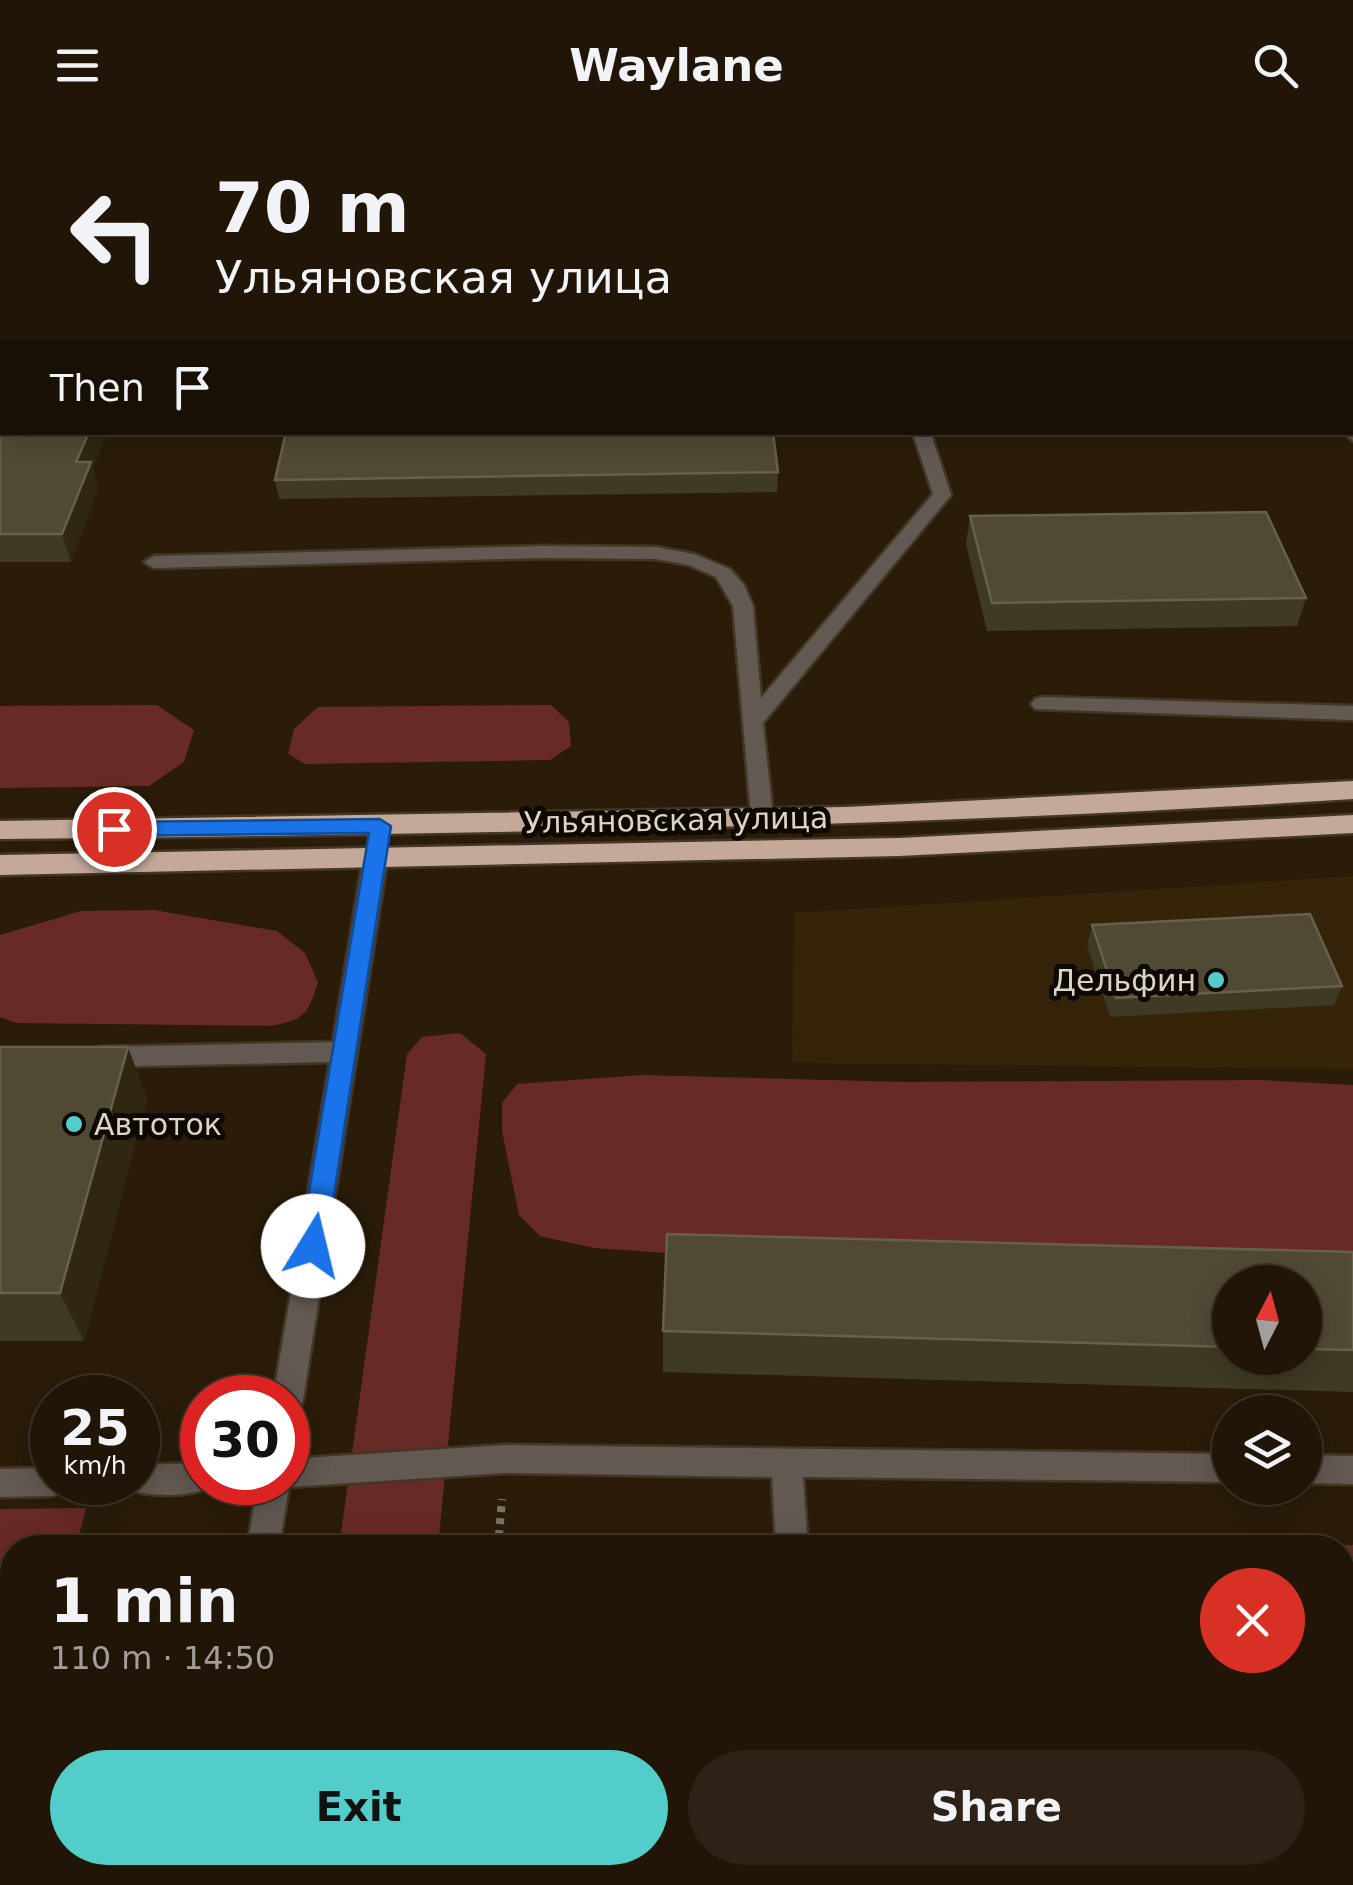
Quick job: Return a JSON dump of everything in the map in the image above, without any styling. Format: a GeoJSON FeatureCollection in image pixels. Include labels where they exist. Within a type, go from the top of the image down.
{"type":"FeatureCollection","features":[{"type":"Feature","properties":{"kind":"highway","name":"Ульяновская улица"},"geometry":{"type":"LineString","coordinates":[[0,830],[762,816],[1353,790]]}},
{"type":"Feature","properties":{"kind":"highway","name":"Ульяновская улица"},"geometry":{"type":"LineString","coordinates":[[0,865],[898,847],[1353,824]]}},
{"type":"Feature","properties":{"kind":"highway"},"geometry":{"type":"LineString","coordinates":[[375,860],[380,826]]}},
{"type":"Feature","properties":{"kind":"street"},"geometry":{"type":"LineString","coordinates":[[752,722],[942,495],[922,435]]}},
{"type":"Feature","properties":{"kind":"street"},"geometry":{"type":"LineString","coordinates":[[154,562],[543,552],[656,553],[694,560],[722,573],[734,585],[743,606],[762,816]]}},
{"type":"Feature","properties":{"kind":"street"},"geometry":{"type":"LineString","coordinates":[[1042,704],[1353,713]]}},
{"type":"Feature","properties":{"kind":"street"},"geometry":{"type":"LineString","coordinates":[[292,1375],[375,860]]}},
{"type":"Feature","properties":{"kind":"street"},"geometry":{"type":"LineString","coordinates":[[76,1058],[344,1052]]}},
{"type":"Feature","properties":{"kind":"street"},"geometry":{"type":"LineString","coordinates":[[310,1472],[505,1459],[1212,1468]]}},
{"type":"Feature","properties":{"kind":"street"},"geometry":{"type":"LineString","coordinates":[[787,1462],[791,1535]]}},
{"type":"Feature","properties":{"kind":"street"},"geometry":{"type":"LineString","coordinates":[[1322,1469],[1353,1470]]}},
{"type":"Feature","properties":{"kind":"street"},"geometry":{"type":"LineString","coordinates":[[0,1484],[30,1483]]}},
{"type":"Feature","properties":{"kind":"street"},"geometry":{"type":"LineString","coordinates":[[266,1535],[271,1505]]}},
{"type":"Feature","properties":{"kind":"shaded area"},"geometry":{"type":"Polygon","coordinates":[[[157,705],[194,730],[184,762],[149,786],[0,788],[0,706],[157,705]]]}},
{"type":"Feature","properties":{"kind":"shaded area"},"geometry":{"type":"Polygon","coordinates":[[[551,705],[569,722],[571,746],[550,760],[305,764],[288,754],[294,729],[318,707],[551,705]]]}},
{"type":"Feature","properties":{"kind":"shaded area"},"geometry":{"type":"Polygon","coordinates":[[[1353,876],[1353,1069],[792,1063],[794,913],[1353,876]]]}},
{"type":"Feature","properties":{"kind":"shaded area"},"geometry":{"type":"Polygon","coordinates":[[[154,910],[277,931],[305,953],[318,982],[307,1009],[297,1018],[270,1026],[16,1023],[0,1017],[0,935],[81,911],[154,910]]]}},
{"type":"Feature","properties":{"kind":"shaded area"},"geometry":{"type":"Polygon","coordinates":[[[460,1033],[486,1054],[439,1535],[341,1535],[407,1054],[422,1037],[460,1033]]]}},
{"type":"Feature","properties":{"kind":"shaded area"},"geometry":{"type":"Polygon","coordinates":[[[642,1075],[906,1082],[1260,1080],[1353,1085],[1353,1279],[1322,1278],[1322,1265],[1212,1265],[1212,1274],[724,1257],[594,1248],[540,1236],[519,1215],[502,1131],[502,1103],[517,1084],[642,1075]]]}},
{"type":"Feature","properties":{"kind":"shaded area"},"geometry":{"type":"Polygon","coordinates":[[[86,1508],[79,1535],[0,1535],[0,1509],[86,1508]]]}},
{"type":"Feature","properties":{"kind":"building"},"geometry":{"type":"Polygon","coordinates":[[[0,435],[88,435],[76,462],[91,462],[62,534],[0,534],[0,435]]]}},
{"type":"Feature","properties":{"kind":"building"},"geometry":{"type":"Polygon","coordinates":[[[285,435],[773,435],[778,472],[275,480],[285,435]]]}},
{"type":"Feature","properties":{"kind":"building"},"geometry":{"type":"Polygon","coordinates":[[[1266,512],[1306,598],[992,603],[970,516],[1266,512]]]}},
{"type":"Feature","properties":{"kind":"building"},"geometry":{"type":"Polygon","coordinates":[[[1310,914],[1342,986],[1116,998],[1092,925],[1310,914]]]}},
{"type":"Feature","properties":{"kind":"building"},"geometry":{"type":"Polygon","coordinates":[[[0,1047],[128,1047],[60,1293],[0,1293],[0,1047]]]}},
{"type":"Feature","properties":{"kind":"building"},"geometry":{"type":"Polygon","coordinates":[[[667,1234],[1353,1252],[1353,1350],[1322,1349],[1322,1265],[1212,1265],[1212,1346],[663,1331],[667,1234]]]}},
{"type":"Feature","properties":{"kind":"place","name":"Дельфин"},"geometry":{"type":"Point","coordinates":[1216,980]}},
{"type":"Feature","properties":{"kind":"place","name":"Автоток"},"geometry":{"type":"Point","coordinates":[74,1124]}},
{"type":"Feature","properties":{"kind":"route"},"geometry":{"type":"LineString","coordinates":[[114,829],[380,826],[313,1246]]}}]}
